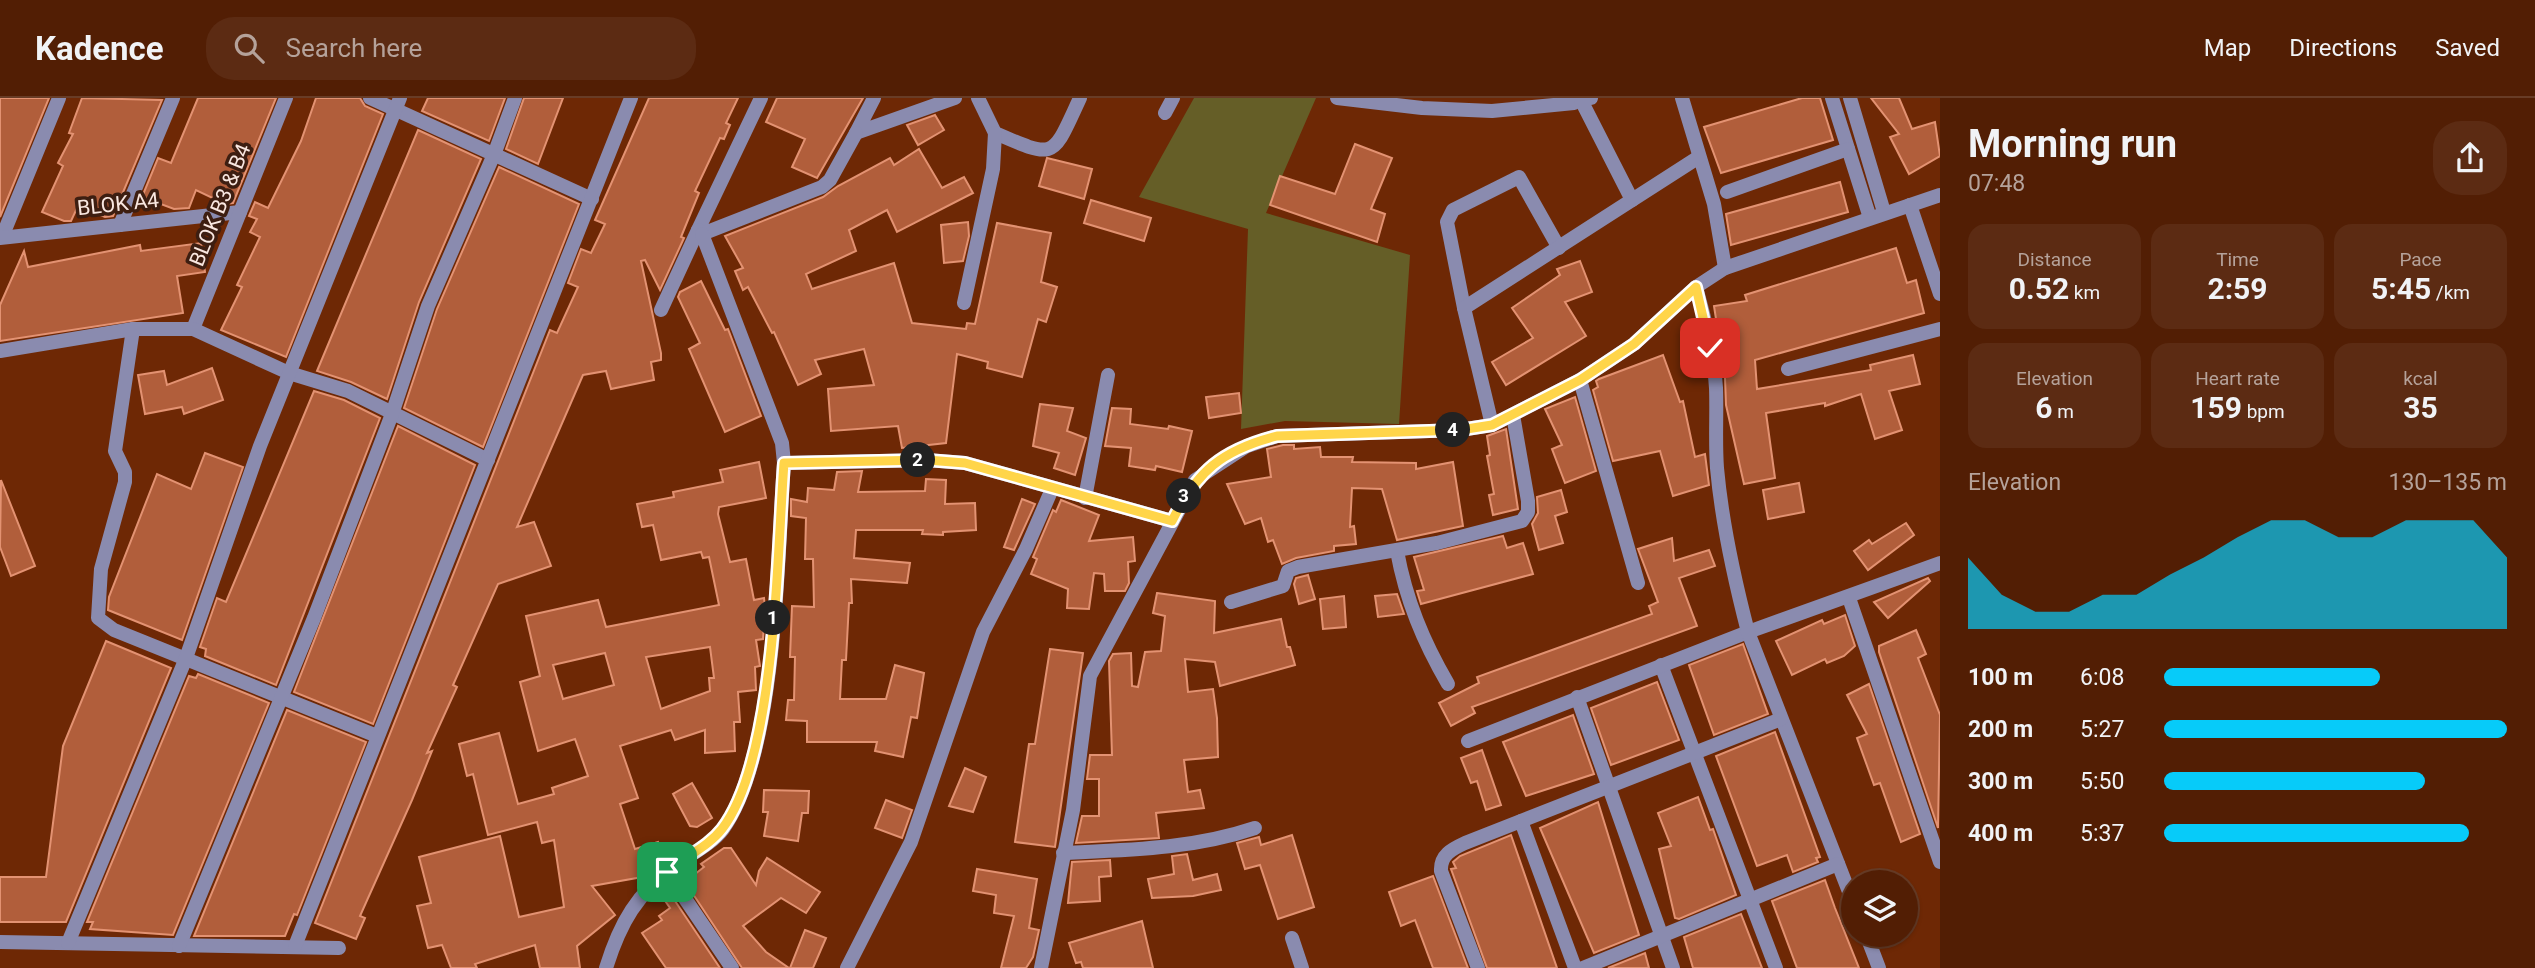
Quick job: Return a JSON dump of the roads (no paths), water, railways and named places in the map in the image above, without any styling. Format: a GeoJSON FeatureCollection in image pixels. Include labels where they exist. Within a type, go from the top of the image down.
{"type":"FeatureCollection","features":[{"type":"Feature","properties":{"kind":"street"},"geometry":{"type":"LineString","coordinates":[[1,238],[59,98]]}},
{"type":"Feature","properties":{"kind":"street"},"geometry":{"type":"LineString","coordinates":[[120,225],[173,98]]}},
{"type":"Feature","properties":{"kind":"street","name":"BLOK B3 & B4"},"geometry":{"type":"LineString","coordinates":[[193,329],[286,98]]}},
{"type":"Feature","properties":{"kind":"street"},"geometry":{"type":"LineString","coordinates":[[370,98],[397,103],[592,199]]}},
{"type":"Feature","properties":{"kind":"street"},"geometry":{"type":"LineString","coordinates":[[179,946],[282,697],[393,414],[428,306],[495,152],[514,98]]}},
{"type":"Feature","properties":{"kind":"street"},"geometry":{"type":"LineString","coordinates":[[295,946],[631,98]]}},
{"type":"Feature","properties":{"kind":"street"},"geometry":{"type":"LineString","coordinates":[[661,310],[761,98]]}},
{"type":"Feature","properties":{"kind":"street"},"geometry":{"type":"LineString","coordinates":[[700,232],[822,187],[830,180],[874,98]]}},
{"type":"Feature","properties":{"kind":"street"},"geometry":{"type":"LineString","coordinates":[[856,133],[955,98]]}},
{"type":"Feature","properties":{"kind":"street"},"geometry":{"type":"LineString","coordinates":[[964,303],[993,169],[995,133],[978,98]]}},
{"type":"Feature","properties":{"kind":"street"},"geometry":{"type":"LineString","coordinates":[[995,133],[1038,152],[1044,151],[1060,141],[1080,98]]}},
{"type":"Feature","properties":{"kind":"street"},"geometry":{"type":"LineString","coordinates":[[1165,113],[1173,98]]}},
{"type":"Feature","properties":{"kind":"street"},"geometry":{"type":"LineString","coordinates":[[1337,98],[1422,108],[1492,111],[1574,103],[1574,98]]}},
{"type":"Feature","properties":{"kind":"street"},"geometry":{"type":"LineString","coordinates":[[1591,98],[1581,100],[1632,200]]}},
{"type":"Feature","properties":{"kind":"street"},"geometry":{"type":"LineString","coordinates":[[1682,98],[1714,204],[1725,268]]}},
{"type":"Feature","properties":{"kind":"street"},"geometry":{"type":"LineString","coordinates":[[1832,98],[1870,218]]}},
{"type":"Feature","properties":{"kind":"street"},"geometry":{"type":"LineString","coordinates":[[1850,98],[1884,212]]}},
{"type":"Feature","properties":{"kind":"street"},"geometry":{"type":"LineString","coordinates":[[68,943],[186,657],[289,373],[347,236],[397,103]]}},
{"type":"Feature","properties":{"kind":"street"},"geometry":{"type":"LineString","coordinates":[[1727,191],[1848,149]]}},
{"type":"Feature","properties":{"kind":"street"},"geometry":{"type":"LineString","coordinates":[[1464,308],[1699,157]]}},
{"type":"Feature","properties":{"kind":"street"},"geometry":{"type":"LineString","coordinates":[[1492,425],[1447,222],[1453,211],[1519,177],[1559,248]]}},
{"type":"Feature","properties":{"kind":"street"},"geometry":{"type":"LineString","coordinates":[[1043,967],[1073,810],[1086,697],[1093,664],[1188,490],[1203,472],[1261,441],[1277,436],[1460,430],[1492,425],[1580,380],[1634,344],[1696,287],[1725,268],[1940,195]]}},
{"type":"Feature","properties":{"kind":"street"},"geometry":{"type":"LineString","coordinates":[[1910,205],[1940,294]]}},
{"type":"Feature","properties":{"kind":"street","name":"BLOK A4"},"geometry":{"type":"LineString","coordinates":[[1,238],[240,212]]}},
{"type":"Feature","properties":{"kind":"street"},"geometry":{"type":"LineString","coordinates":[[606,968],[624,918],[667,872],[722,830],[735,807],[758,735],[773,625],[784,463],[777,425],[700,232]]}},
{"type":"Feature","properties":{"kind":"street"},"geometry":{"type":"LineString","coordinates":[[1696,287],[1706,323],[1716,386],[1717,465],[1722,513],[1748,632],[1841,872]]}},
{"type":"Feature","properties":{"kind":"street"},"geometry":{"type":"LineString","coordinates":[[0,351],[133,329],[193,329],[289,373],[348,391],[488,460]]}},
{"type":"Feature","properties":{"kind":"street"},"geometry":{"type":"LineString","coordinates":[[133,329],[115,451],[125,472],[125,482],[100,569],[97,612],[104,624],[377,736]]}},
{"type":"Feature","properties":{"kind":"street"},"geometry":{"type":"LineString","coordinates":[[1788,369],[1940,329]]}},
{"type":"Feature","properties":{"kind":"street"},"geometry":{"type":"LineString","coordinates":[[1085,498],[1108,375]]}},
{"type":"Feature","properties":{"kind":"street"},"geometry":{"type":"LineString","coordinates":[[1580,380],[1638,583]]}},
{"type":"Feature","properties":{"kind":"street"},"geometry":{"type":"LineString","coordinates":[[1231,602],[1283,586],[1286,573],[1298,567],[1437,543],[1525,518],[1528,512],[1527,484],[1514,415]]}},
{"type":"Feature","properties":{"kind":"street"},"geometry":{"type":"LineString","coordinates":[[784,463],[952,462],[1011,474],[1052,489],[1172,521]]}},
{"type":"Feature","properties":{"kind":"street"},"geometry":{"type":"LineString","coordinates":[[847,968],[911,842],[983,632],[1026,549],[1052,489]]}},
{"type":"Feature","properties":{"kind":"street"},"geometry":{"type":"LineString","coordinates":[[1397,551],[1409,603],[1427,648],[1448,684]]}},
{"type":"Feature","properties":{"kind":"street"},"geometry":{"type":"LineString","coordinates":[[1468,741],[1748,632],[1849,598],[1940,563]]}},
{"type":"Feature","properties":{"kind":"street"},"geometry":{"type":"LineString","coordinates":[[1849,598],[1940,862]]}},
{"type":"Feature","properties":{"kind":"street"},"geometry":{"type":"LineString","coordinates":[[1661,665],[1776,968]]}},
{"type":"Feature","properties":{"kind":"street"},"geometry":{"type":"LineString","coordinates":[[1577,697],[1672,968]]}},
{"type":"Feature","properties":{"kind":"street"},"geometry":{"type":"LineString","coordinates":[[1478,968],[1446,885],[1441,861],[1455,847],[1782,719]]}},
{"type":"Feature","properties":{"kind":"street"},"geometry":{"type":"LineString","coordinates":[[1521,821],[1574,968]]}},
{"type":"Feature","properties":{"kind":"street"},"geometry":{"type":"LineString","coordinates":[[1063,853],[1179,846],[1217,841],[1255,828]]}},
{"type":"Feature","properties":{"kind":"street"},"geometry":{"type":"LineString","coordinates":[[1583,968],[1838,864]]}},
{"type":"Feature","properties":{"kind":"street"},"geometry":{"type":"LineString","coordinates":[[667,872],[732,968]]}},
{"type":"Feature","properties":{"kind":"street"},"geometry":{"type":"LineString","coordinates":[[1292,938],[1303,968]]}},
{"type":"Feature","properties":{"kind":"street"},"geometry":{"type":"LineString","coordinates":[[0,942],[339,948]]}},
{"type":"Feature","properties":{"kind":"street"},"geometry":{"type":"LineString","coordinates":[[1871,947],[1880,968]]}}]}
